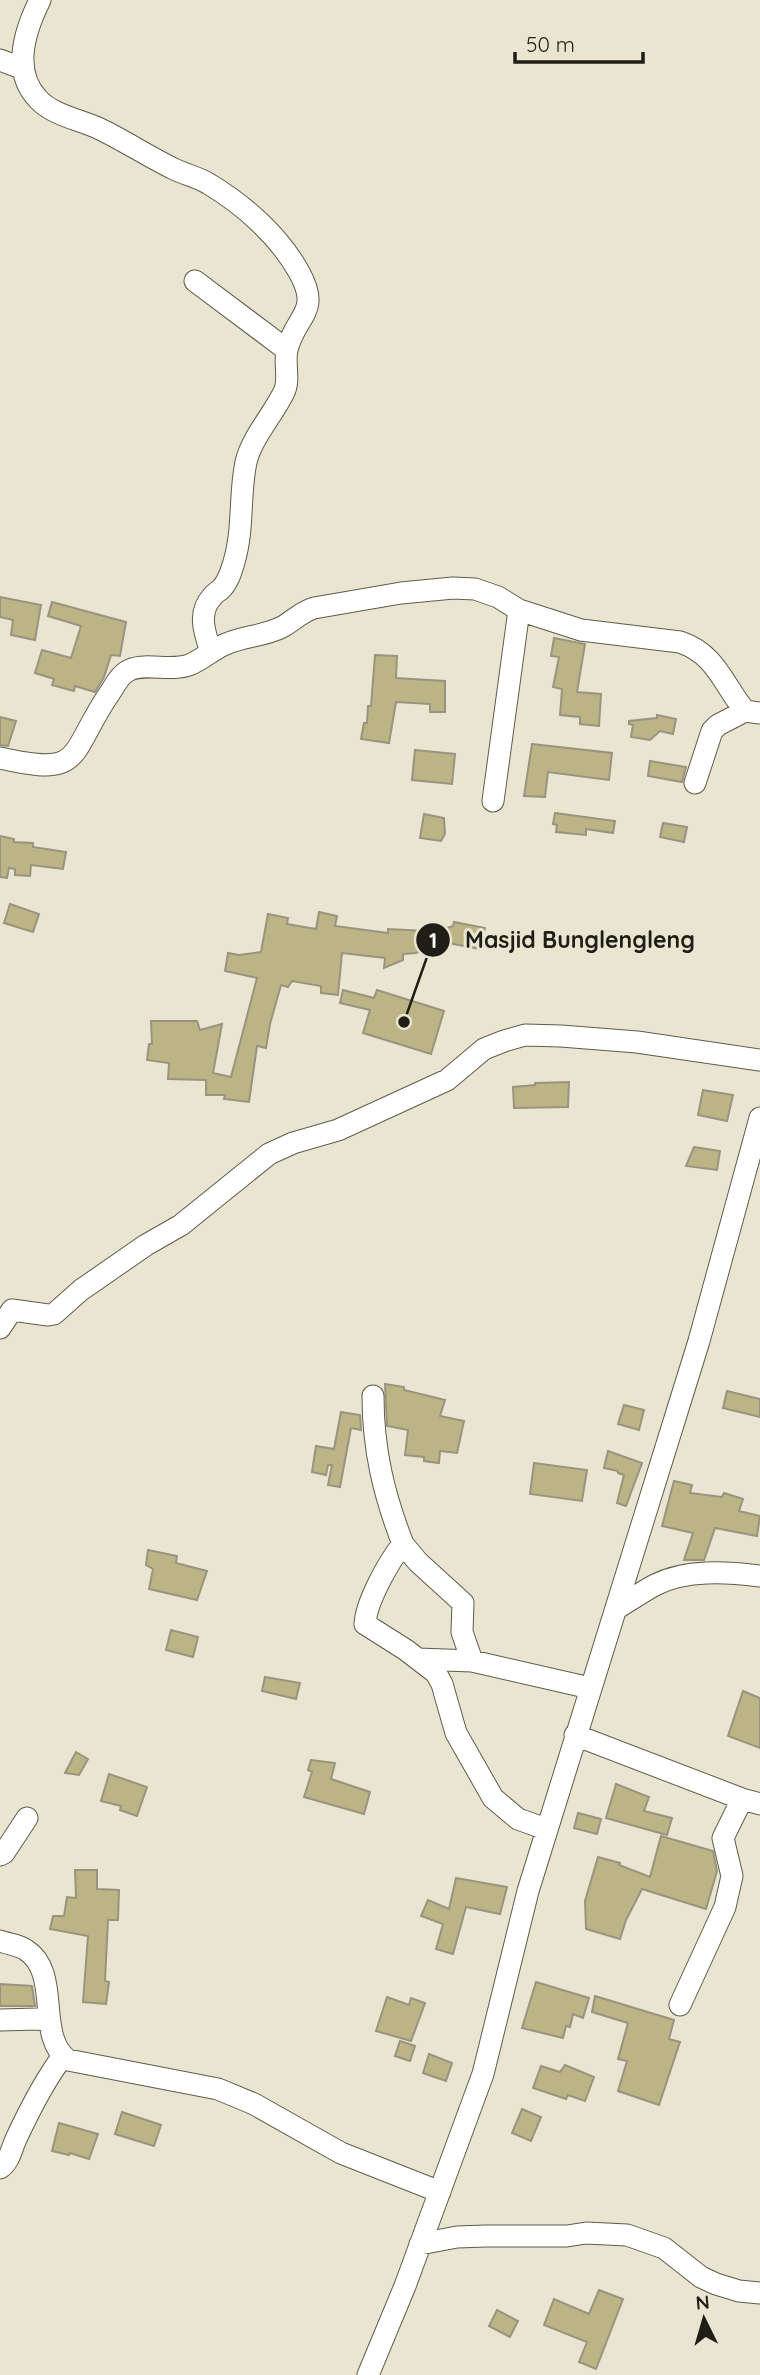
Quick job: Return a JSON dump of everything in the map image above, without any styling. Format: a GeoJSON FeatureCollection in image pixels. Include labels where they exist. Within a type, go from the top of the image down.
{"type":"FeatureCollection","features":[{"type":"Feature","properties":{"kind":"street"},"geometry":{"type":"LineString","coordinates":[[40,0],[27,35],[21,68],[29,87],[43,103],[136,146],[175,170],[208,183],[265,227],[289,256],[307,291],[309,306],[287,350],[286,388],[246,461],[241,531],[234,563],[225,585],[211,597],[203,617],[204,631],[211,652]]}},
{"type":"Feature","properties":{"kind":"street"},"geometry":{"type":"LineString","coordinates":[[0,61],[21,68]]}},
{"type":"Feature","properties":{"kind":"street"},"geometry":{"type":"LineString","coordinates":[[195,281],[287,350]]}},
{"type":"Feature","properties":{"kind":"street"},"geometry":{"type":"LineString","coordinates":[[0,761],[34,765],[62,763],[72,757],[84,742],[96,714],[127,671],[146,667],[191,665],[226,643],[269,633],[304,611],[314,608],[401,593],[475,589],[498,597],[519,610],[581,630],[680,642],[712,660],[731,693],[753,712],[718,725],[712,731],[695,783]]}},
{"type":"Feature","properties":{"kind":"street"},"geometry":{"type":"LineString","coordinates":[[493,802],[519,610]]}},
{"type":"Feature","properties":{"kind":"street"},"geometry":{"type":"LineString","coordinates":[[0,1328],[6,1308],[54,1314],[80,1290],[146,1245],[181,1225],[269,1154],[293,1143],[338,1130],[447,1080],[484,1049],[504,1041],[526,1035],[561,1036],[637,1042],[760,1060]]}},
{"type":"Feature","properties":{"kind":"street"},"geometry":{"type":"LineString","coordinates":[[368,2375],[483,2074],[528,1891],[717,1279],[760,1118]]}},
{"type":"Feature","properties":{"kind":"street"},"geometry":{"type":"LineString","coordinates":[[373,1396],[373,1429],[379,1469],[403,1544],[418,1562],[463,1603],[462,1632],[472,1661]]}},
{"type":"Feature","properties":{"kind":"street"},"geometry":{"type":"LineString","coordinates":[[403,1544],[390,1560],[368,1609],[365,1624],[429,1667],[442,1684],[456,1733],[494,1798],[518,1819],[546,1829]]}},
{"type":"Feature","properties":{"kind":"street"},"geometry":{"type":"LineString","coordinates":[[616,1609],[657,1584],[687,1576],[722,1573],[760,1576]]}},
{"type":"Feature","properties":{"kind":"street"},"geometry":{"type":"LineString","coordinates":[[418,1659],[472,1661],[590,1688]]}},
{"type":"Feature","properties":{"kind":"street"},"geometry":{"type":"LineString","coordinates":[[575,1735],[751,1801],[723,1838],[733,1876],[725,1907],[680,2005]]}},
{"type":"Feature","properties":{"kind":"street"},"geometry":{"type":"LineString","coordinates":[[0,1854],[4,1853],[27,1818]]}},
{"type":"Feature","properties":{"kind":"street"},"geometry":{"type":"LineString","coordinates":[[0,1941],[26,1950],[36,1959],[48,1991],[49,2021],[63,2056],[78,2063],[218,2089],[254,2104],[341,2152],[440,2192]]}},
{"type":"Feature","properties":{"kind":"street"},"geometry":{"type":"LineString","coordinates":[[0,2020],[49,2021]]}},
{"type":"Feature","properties":{"kind":"street"},"geometry":{"type":"LineString","coordinates":[[0,2168],[7,2163],[15,2140],[51,2071],[63,2056]]}},
{"type":"Feature","properties":{"kind":"street"},"geometry":{"type":"LineString","coordinates":[[420,2244],[457,2237],[567,2236],[586,2233],[627,2235],[664,2248],[701,2277],[716,2284],[739,2291],[760,2293]]}},
{"type":"Feature","properties":{"kind":"building"},"geometry":{"type":"Polygon","coordinates":[[[0,597],[41,605],[35,640],[11,635],[13,620],[0,617],[0,597]]]}},
{"type":"Feature","properties":{"kind":"building"},"geometry":{"type":"Polygon","coordinates":[[[52,602],[126,622],[120,656],[111,655],[104,677],[95,692],[75,686],[74,691],[52,685],[54,679],[35,673],[42,650],[71,658],[81,626],[48,616],[52,602]]]}},
{"type":"Feature","properties":{"kind":"building"},"geometry":{"type":"Polygon","coordinates":[[[554,638],[585,644],[577,692],[601,694],[599,726],[580,724],[580,717],[560,715],[562,689],[553,687],[559,657],[551,656],[554,638]]]}},
{"type":"Feature","properties":{"kind":"building"},"geometry":{"type":"Polygon","coordinates":[[[375,655],[397,656],[396,678],[445,681],[445,712],[430,712],[430,704],[396,702],[389,743],[361,739],[364,723],[367,723],[368,706],[371,706],[375,655]]]}},
{"type":"Feature","properties":{"kind":"building"},"geometry":{"type":"Polygon","coordinates":[[[657,715],[676,719],[673,734],[660,731],[650,740],[631,737],[633,725],[629,724],[629,721],[657,718],[657,715]]]}},
{"type":"Feature","properties":{"kind":"building"},"geometry":{"type":"Polygon","coordinates":[[[0,717],[16,721],[8,746],[0,745],[0,717]]]}},
{"type":"Feature","properties":{"kind":"building"},"geometry":{"type":"Polygon","coordinates":[[[532,744],[612,753],[609,780],[548,772],[545,797],[524,796],[532,744]]]}},
{"type":"Feature","properties":{"kind":"building"},"geometry":{"type":"Polygon","coordinates":[[[415,750],[455,754],[452,784],[412,780],[415,750]]]}},
{"type":"Feature","properties":{"kind":"building"},"geometry":{"type":"Polygon","coordinates":[[[650,761],[686,767],[682,782],[648,776],[650,761]]]}},
{"type":"Feature","properties":{"kind":"building"},"geometry":{"type":"Polygon","coordinates":[[[555,813],[615,821],[613,833],[586,829],[586,835],[556,832],[557,825],[553,824],[555,813]]]}},
{"type":"Feature","properties":{"kind":"building"},"geometry":{"type":"Polygon","coordinates":[[[424,814],[444,818],[445,834],[441,841],[420,838],[424,814]]]}},
{"type":"Feature","properties":{"kind":"building"},"geometry":{"type":"Polygon","coordinates":[[[663,823],[687,827],[684,842],[660,837],[663,823]]]}},
{"type":"Feature","properties":{"kind":"building"},"geometry":{"type":"Polygon","coordinates":[[[0,836],[14,839],[14,842],[33,843],[33,847],[66,852],[63,869],[31,865],[30,876],[15,875],[15,869],[9,868],[7,878],[0,877],[0,836]]]}},
{"type":"Feature","properties":{"kind":"building"},"geometry":{"type":"Polygon","coordinates":[[[10,904],[39,914],[33,932],[4,923],[10,904]]]}},
{"type":"Feature","properties":{"kind":"building"},"geometry":{"type":"Polygon","coordinates":[[[319,912],[337,916],[335,926],[388,933],[388,929],[426,931],[427,935],[453,926],[454,922],[485,928],[480,949],[427,939],[428,948],[403,954],[403,960],[384,968],[385,958],[342,953],[338,995],[321,993],[321,986],[292,981],[288,987],[281,985],[266,1048],[257,1046],[249,1102],[224,1099],[225,1095],[206,1095],[206,1080],[168,1079],[169,1063],[147,1060],[149,1044],[152,1044],[151,1021],[197,1021],[200,1030],[222,1024],[213,1073],[231,1077],[257,978],[225,971],[228,953],[239,955],[261,952],[268,914],[288,918],[287,924],[316,929],[319,912]]]}},
{"type":"Feature","properties":{"kind":"building"},"geometry":{"type":"Polygon","coordinates":[[[343,990],[374,998],[377,990],[444,1011],[431,1054],[363,1033],[370,1010],[340,1003],[343,990]]]}},
{"type":"Feature","properties":{"kind":"building"},"geometry":{"type":"Polygon","coordinates":[[[569,1082],[568,1107],[514,1108],[513,1087],[569,1082]]]}},
{"type":"Feature","properties":{"kind":"building"},"geometry":{"type":"Polygon","coordinates":[[[703,1090],[733,1095],[727,1121],[698,1115],[703,1090]]]}},
{"type":"Feature","properties":{"kind":"building"},"geometry":{"type":"Polygon","coordinates":[[[694,1147],[720,1151],[717,1170],[686,1166],[694,1147]]]}},
{"type":"Feature","properties":{"kind":"building"},"geometry":{"type":"Polygon","coordinates":[[[385,1384],[445,1400],[440,1416],[464,1421],[457,1453],[440,1451],[439,1463],[424,1461],[424,1457],[405,1455],[408,1430],[387,1426],[385,1384]]]}},
{"type":"Feature","properties":{"kind":"building"},"geometry":{"type":"Polygon","coordinates":[[[727,1391],[760,1399],[760,1417],[723,1408],[727,1391]]]}},
{"type":"Feature","properties":{"kind":"building"},"geometry":{"type":"Polygon","coordinates":[[[624,1405],[644,1410],[639,1430],[618,1424],[624,1405]]]}},
{"type":"Feature","properties":{"kind":"building"},"geometry":{"type":"Polygon","coordinates":[[[341,1412],[360,1415],[361,1430],[351,1428],[340,1487],[328,1485],[332,1465],[328,1465],[326,1475],[312,1472],[316,1446],[334,1449],[341,1412]]]}},
{"type":"Feature","properties":{"kind":"building"},"geometry":{"type":"Polygon","coordinates":[[[608,1451],[642,1463],[626,1506],[617,1503],[624,1475],[604,1468],[608,1451]]]}},
{"type":"Feature","properties":{"kind":"building"},"geometry":{"type":"Polygon","coordinates":[[[534,1463],[587,1470],[582,1501],[530,1494],[534,1463]]]}},
{"type":"Feature","properties":{"kind":"building"},"geometry":{"type":"Polygon","coordinates":[[[674,1481],[692,1485],[690,1493],[722,1497],[724,1493],[743,1499],[739,1511],[760,1516],[757,1536],[715,1528],[704,1560],[684,1560],[693,1533],[662,1526],[674,1481]]]}},
{"type":"Feature","properties":{"kind":"building"},"geometry":{"type":"Polygon","coordinates":[[[148,1550],[177,1556],[176,1563],[207,1571],[197,1600],[149,1589],[153,1569],[146,1565],[148,1550]]]}},
{"type":"Feature","properties":{"kind":"building"},"geometry":{"type":"Polygon","coordinates":[[[171,1630],[198,1637],[193,1657],[166,1650],[171,1630]]]}},
{"type":"Feature","properties":{"kind":"building"},"geometry":{"type":"Polygon","coordinates":[[[265,1677],[300,1683],[296,1699],[262,1691],[265,1677]]]}},
{"type":"Feature","properties":{"kind":"building"},"geometry":{"type":"Polygon","coordinates":[[[743,1691],[760,1698],[760,1748],[728,1736],[743,1691]]]}},
{"type":"Feature","properties":{"kind":"building"},"geometry":{"type":"Polygon","coordinates":[[[76,1752],[88,1759],[79,1775],[65,1773],[76,1752]]]}},
{"type":"Feature","properties":{"kind":"building"},"geometry":{"type":"Polygon","coordinates":[[[311,1760],[335,1763],[331,1779],[370,1792],[364,1814],[304,1797],[312,1772],[308,1770],[311,1760]]]}},
{"type":"Feature","properties":{"kind":"building"},"geometry":{"type":"Polygon","coordinates":[[[109,1774],[147,1787],[137,1816],[120,1810],[121,1806],[101,1801],[109,1774]]]}},
{"type":"Feature","properties":{"kind":"building"},"geometry":{"type":"Polygon","coordinates":[[[616,1784],[649,1797],[644,1811],[672,1818],[667,1835],[606,1818],[616,1784]]]}},
{"type":"Feature","properties":{"kind":"building"},"geometry":{"type":"Polygon","coordinates":[[[578,1813],[601,1819],[597,1834],[574,1828],[578,1813]]]}},
{"type":"Feature","properties":{"kind":"building"},"geometry":{"type":"Polygon","coordinates":[[[661,1836],[713,1851],[717,1871],[706,1909],[642,1889],[626,1920],[620,1939],[586,1929],[585,1901],[598,1857],[620,1863],[619,1865],[650,1877],[661,1836]]]}},
{"type":"Feature","properties":{"kind":"building"},"geometry":{"type":"Polygon","coordinates":[[[75,1870],[97,1870],[97,1889],[119,1890],[118,1920],[108,1920],[105,1981],[109,1982],[106,2004],[83,2002],[88,1936],[50,1929],[53,1916],[64,1916],[67,1897],[76,1898],[75,1870]]]}},
{"type":"Feature","properties":{"kind":"building"},"geometry":{"type":"Polygon","coordinates":[[[456,1878],[507,1887],[500,1914],[466,1907],[453,1954],[436,1949],[443,1924],[421,1916],[428,1900],[449,1909],[456,1878]]]}},
{"type":"Feature","properties":{"kind":"building"},"geometry":{"type":"Polygon","coordinates":[[[536,1982],[589,1998],[583,2018],[573,2014],[570,2027],[566,2026],[563,2038],[522,2028],[536,1982]]]}},
{"type":"Feature","properties":{"kind":"building"},"geometry":{"type":"Polygon","coordinates":[[[0,1984],[32,1986],[35,2006],[0,2006],[0,1984]]]}},
{"type":"Feature","properties":{"kind":"building"},"geometry":{"type":"Polygon","coordinates":[[[595,1996],[674,2020],[669,2039],[680,2042],[659,2105],[618,2091],[627,2061],[618,2059],[628,2023],[592,2012],[595,1996]]]}},
{"type":"Feature","properties":{"kind":"building"},"geometry":{"type":"Polygon","coordinates":[[[387,1997],[409,2005],[411,1998],[425,2003],[411,2041],[376,2031],[387,1997]]]}},
{"type":"Feature","properties":{"kind":"building"},"geometry":{"type":"Polygon","coordinates":[[[400,2041],[415,2046],[410,2061],[395,2056],[400,2041]]]}},
{"type":"Feature","properties":{"kind":"building"},"geometry":{"type":"Polygon","coordinates":[[[429,2054],[452,2063],[446,2081],[423,2073],[429,2054]]]}},
{"type":"Feature","properties":{"kind":"building"},"geometry":{"type":"Polygon","coordinates":[[[565,2065],[594,2077],[585,2101],[568,2095],[566,2099],[533,2088],[541,2066],[560,2072],[565,2065]]]}},
{"type":"Feature","properties":{"kind":"building"},"geometry":{"type":"Polygon","coordinates":[[[522,2109],[541,2117],[531,2141],[512,2133],[522,2109]]]}},
{"type":"Feature","properties":{"kind":"building"},"geometry":{"type":"Polygon","coordinates":[[[122,2112],[161,2125],[154,2146],[115,2134],[122,2112]]]}},
{"type":"Feature","properties":{"kind":"building"},"geometry":{"type":"Polygon","coordinates":[[[59,2123],[98,2134],[89,2159],[52,2151],[59,2123]]]}},
{"type":"Feature","properties":{"kind":"building"},"geometry":{"type":"Polygon","coordinates":[[[599,2290],[623,2299],[596,2369],[579,2362],[587,2342],[544,2325],[554,2299],[589,2314],[599,2290]]]}},
{"type":"Feature","properties":{"kind":"building"},"geometry":{"type":"Polygon","coordinates":[[[497,2310],[518,2321],[510,2337],[489,2326],[497,2310]]]}},
{"type":"Feature","properties":{"kind":"place","name":"Masjid Bunglengleng"},"geometry":{"type":"Point","coordinates":[404,1022]}}]}
